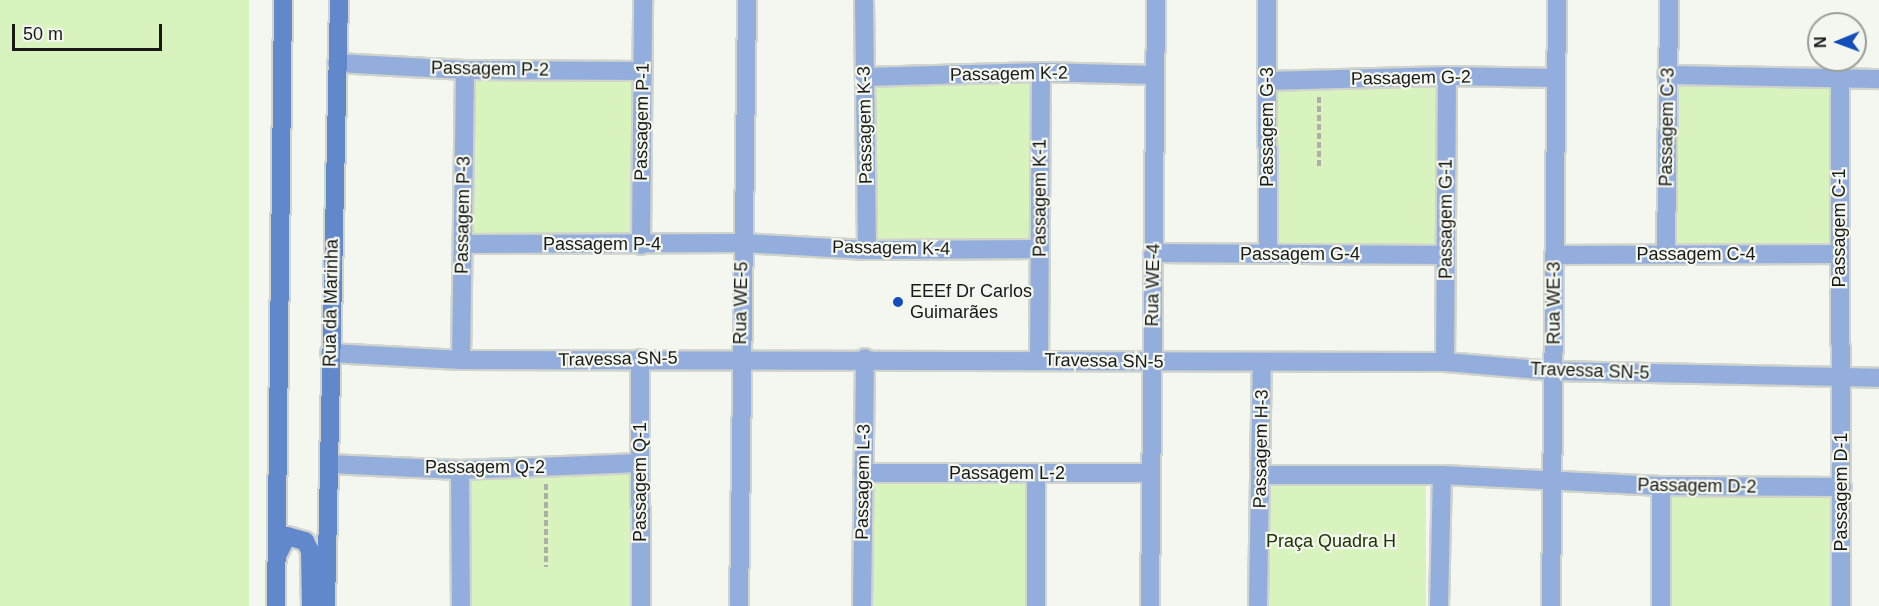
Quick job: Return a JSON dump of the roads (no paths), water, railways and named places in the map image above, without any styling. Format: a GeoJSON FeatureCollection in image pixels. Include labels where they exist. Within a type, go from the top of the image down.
{"type":"FeatureCollection","features":[{"type":"Feature","properties":{"kind":"main road"},"geometry":{"type":"LineString","coordinates":[[276,606],[283,0]]}},
{"type":"Feature","properties":{"kind":"main road","name":"Rua da Marinha"},"geometry":{"type":"LineString","coordinates":[[326,606],[339,0]]}},
{"type":"Feature","properties":{"kind":"main road"},"geometry":{"type":"LineString","coordinates":[[277,557],[287,537],[296,535],[305,540],[310,551],[312,606]]}},
{"type":"Feature","properties":{"kind":"street","name":"Passagem P-1"},"geometry":{"type":"LineString","coordinates":[[641,245],[643,0]]}},
{"type":"Feature","properties":{"kind":"street","name":"Rua WE-5"},"geometry":{"type":"LineString","coordinates":[[739,606],[747,0]]}},
{"type":"Feature","properties":{"kind":"street","name":"Passagem K-3"},"geometry":{"type":"LineString","coordinates":[[864,0],[867,250]]}},
{"type":"Feature","properties":{"kind":"street","name":"Rua WE-4"},"geometry":{"type":"LineString","coordinates":[[1150,606],[1156,0]]}},
{"type":"Feature","properties":{"kind":"street","name":"Passagem G-3"},"geometry":{"type":"LineString","coordinates":[[1267,0],[1268,253]]}},
{"type":"Feature","properties":{"kind":"street","name":"Rua WE-3"},"geometry":{"type":"LineString","coordinates":[[1551,606],[1557,0]]}},
{"type":"Feature","properties":{"kind":"street","name":"Passagem C-3"},"geometry":{"type":"LineString","coordinates":[[1666,254],[1669,0]]}},
{"type":"Feature","properties":{"kind":"street","name":"Passagem P-2"},"geometry":{"type":"LineString","coordinates":[[337,63],[465,70],[643,71]]}},
{"type":"Feature","properties":{"kind":"street","name":"Passagem P-3"},"geometry":{"type":"LineString","coordinates":[[461,360],[465,70]]}},
{"type":"Feature","properties":{"kind":"street","name":"Passagem K-2"},"geometry":{"type":"LineString","coordinates":[[865,77],[1041,72],[1154,75]]}},
{"type":"Feature","properties":{"kind":"street","name":"Passagem K-1"},"geometry":{"type":"LineString","coordinates":[[1039,360],[1041,72]]}},
{"type":"Feature","properties":{"kind":"street"},"geometry":{"type":"LineString","coordinates":[[1667,75],[1879,79]]}},
{"type":"Feature","properties":{"kind":"street","name":"Passagem G-2"},"geometry":{"type":"LineString","coordinates":[[1267,81],[1447,76],[1556,78]]}},
{"type":"Feature","properties":{"kind":"street","name":"Passagem G-1"},"geometry":{"type":"LineString","coordinates":[[1445,362],[1447,76]]}},
{"type":"Feature","properties":{"kind":"street","name":"Passagem C-1"},"geometry":{"type":"LineString","coordinates":[[1840,77],[1841,379]]}},
{"type":"Feature","properties":{"kind":"street","name":"Passagem P-4"},"geometry":{"type":"LineString","coordinates":[[463,244],[742,243]]}},
{"type":"Feature","properties":{"kind":"street","name":"Passagem K-4"},"geometry":{"type":"LineString","coordinates":[[742,243],[867,250],[1040,249]]}},
{"type":"Feature","properties":{"kind":"street","name":"Passagem G-4"},"geometry":{"type":"LineString","coordinates":[[1154,253],[1446,255]]}},
{"type":"Feature","properties":{"kind":"street","name":"Passagem C-4"},"geometry":{"type":"LineString","coordinates":[[1554,255],[1839,254]]}},
{"type":"Feature","properties":{"kind":"street","name":"Travessa SN-5"},"geometry":{"type":"LineString","coordinates":[[330,353],[461,360],[865,358],[1262,364],[1445,362],[1553,371],[1841,379],[1879,378]]}},
{"type":"Feature","properties":{"kind":"street","name":"Passagem Q-1"},"geometry":{"type":"LineString","coordinates":[[640,358],[641,606]]}},
{"type":"Feature","properties":{"kind":"street","name":"Passagem L-3"},"geometry":{"type":"LineString","coordinates":[[862,606],[865,358]]}},
{"type":"Feature","properties":{"kind":"street","name":"Passagem H-3"},"geometry":{"type":"LineString","coordinates":[[1258,606],[1262,364]]}},
{"type":"Feature","properties":{"kind":"street","name":"Passagem D-1"},"geometry":{"type":"LineString","coordinates":[[1841,379],[1841,606]]}},
{"type":"Feature","properties":{"kind":"street","name":"Passagem Q-2"},"geometry":{"type":"LineString","coordinates":[[329,464],[460,470],[640,463]]}},
{"type":"Feature","properties":{"kind":"street"},"geometry":{"type":"LineString","coordinates":[[460,470],[461,606]]}},
{"type":"Feature","properties":{"kind":"street","name":"Passagem L-2"},"geometry":{"type":"LineString","coordinates":[[863,473],[1150,473]]}},
{"type":"Feature","properties":{"kind":"street"},"geometry":{"type":"LineString","coordinates":[[1036,473],[1036,606]]}},
{"type":"Feature","properties":{"kind":"street","name":"Passagem D-2"},"geometry":{"type":"LineString","coordinates":[[1261,475],[1442,475],[1661,486],[1842,487]]}},
{"type":"Feature","properties":{"kind":"street"},"geometry":{"type":"LineString","coordinates":[[1439,606],[1442,475]]}},
{"type":"Feature","properties":{"kind":"street"},"geometry":{"type":"LineString","coordinates":[[1661,486],[1661,606]]}},
{"type":"Feature","properties":{"kind":"place","name":"EEEf Dr Carlos Guimarães"},"geometry":{"type":"Point","coordinates":[898,302]}},
{"type":"Feature","properties":{"kind":"park label","name":"Praça Quadra H"},"geometry":{"type":"Point","coordinates":[1331,541]}}]}
